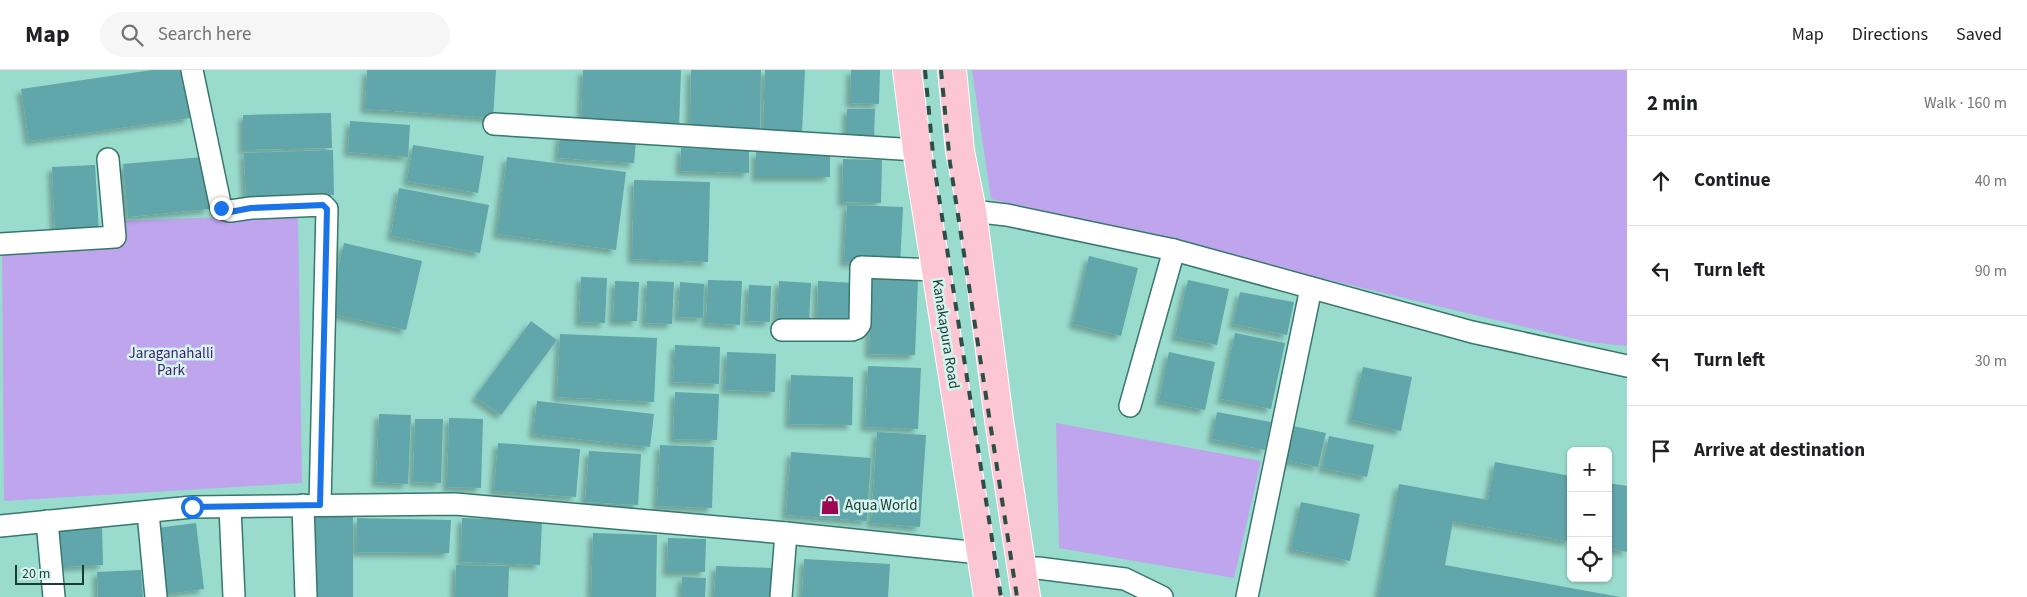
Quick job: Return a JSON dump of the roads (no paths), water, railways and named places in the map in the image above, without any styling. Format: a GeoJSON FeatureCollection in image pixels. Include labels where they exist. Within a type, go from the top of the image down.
{"type":"FeatureCollection","features":[{"type":"Feature","properties":{"kind":"highway","name":"Kanakapura Road"},"geometry":{"type":"LineString","coordinates":[[907,70],[917,150],[988,597]]}},
{"type":"Feature","properties":{"kind":"highway"},"geometry":{"type":"LineString","coordinates":[[952,70],[960,151],[972,211],[999,420],[1026,597]]}},
{"type":"Feature","properties":{"kind":"street"},"geometry":{"type":"LineString","coordinates":[[192,70],[221,208],[230,212],[251,208],[323,205],[327,209],[306,597]]}},
{"type":"Feature","properties":{"kind":"street"},"geometry":{"type":"LineString","coordinates":[[494,124],[917,150]]}},
{"type":"Feature","properties":{"kind":"street"},"geometry":{"type":"LineString","coordinates":[[0,244],[115,237],[108,159]]}},
{"type":"Feature","properties":{"kind":"street"},"geometry":{"type":"LineString","coordinates":[[972,211],[1007,215],[1174,250],[1472,332],[1627,366]]}},
{"type":"Feature","properties":{"kind":"street"},"geometry":{"type":"LineString","coordinates":[[1130,406],[1174,250]]}},
{"type":"Feature","properties":{"kind":"street"},"geometry":{"type":"LineString","coordinates":[[782,330],[852,330],[857,328],[860,324],[861,267],[936,270]]}},
{"type":"Feature","properties":{"kind":"street"},"geometry":{"type":"LineString","coordinates":[[1247,597],[1311,288]]}},
{"type":"Feature","properties":{"kind":"street"},"geometry":{"type":"LineString","coordinates":[[0,526],[148,513],[192,507],[455,504],[786,533],[980,553]]}},
{"type":"Feature","properties":{"kind":"street"},"geometry":{"type":"LineString","coordinates":[[230,507],[234,597]]}},
{"type":"Feature","properties":{"kind":"street"},"geometry":{"type":"LineString","coordinates":[[148,513],[156,597]]}},
{"type":"Feature","properties":{"kind":"street"},"geometry":{"type":"LineString","coordinates":[[47,521],[54,597]]}},
{"type":"Feature","properties":{"kind":"street"},"geometry":{"type":"LineString","coordinates":[[781,597],[786,533]]}},
{"type":"Feature","properties":{"kind":"street"},"geometry":{"type":"LineString","coordinates":[[1022,569],[1038,568],[1125,579],[1162,597]]}},
{"type":"Feature","properties":{"kind":"railway"},"geometry":{"type":"LineString","coordinates":[[925,70],[934,165],[1001,597]]}},
{"type":"Feature","properties":{"kind":"railway"},"geometry":{"type":"LineString","coordinates":[[941,70],[950,163],[1017,597]]}},
{"type":"Feature","properties":{"kind":"place","name":"Aqua World"},"geometry":{"type":"Point","coordinates":[830,505]}},
{"type":"Feature","properties":{"kind":"park label","name":"Jaraganahalli Park"},"geometry":{"type":"Point","coordinates":[171,362]}}]}
